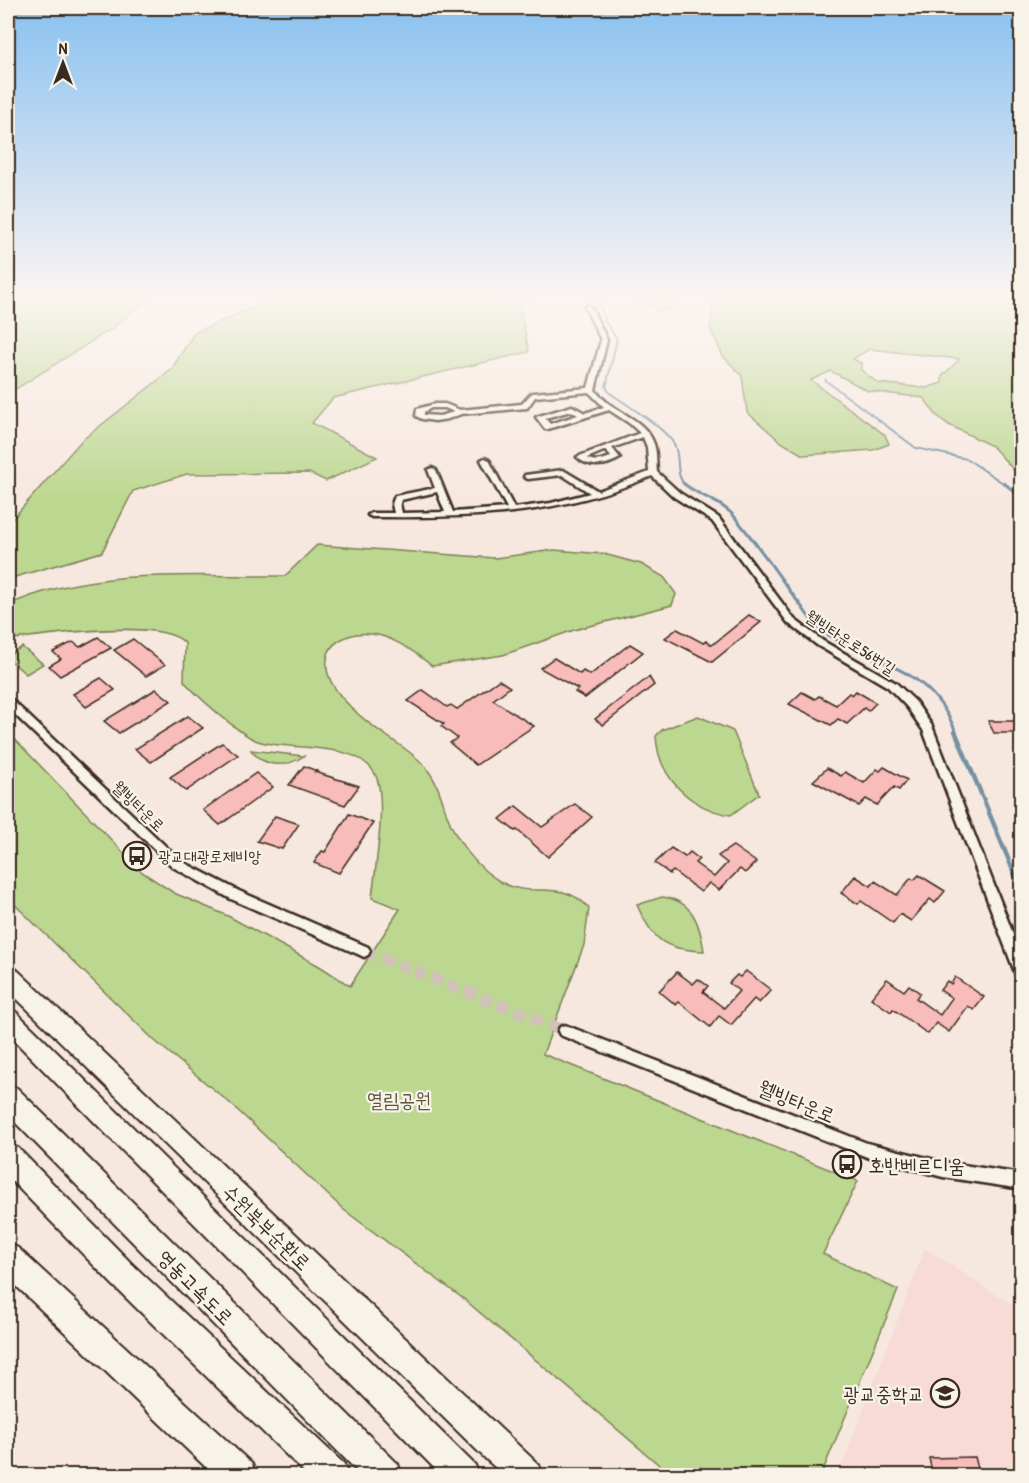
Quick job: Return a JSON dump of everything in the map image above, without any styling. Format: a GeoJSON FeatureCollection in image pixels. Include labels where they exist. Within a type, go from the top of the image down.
{"type":"FeatureCollection","features":[{"type":"Feature","properties":{"kind":"highway","name":"수원북부순환로"},"geometry":{"type":"LineString","coordinates":[[8,976],[490,1442],[528,1476]]}},
{"type":"Feature","properties":{"kind":"highway","name":"수원북부순환로"},"geometry":{"type":"LineString","coordinates":[[8,1019],[464,1476]]}},
{"type":"Feature","properties":{"kind":"highway","name":"영동고속도로"},"geometry":{"type":"LineString","coordinates":[[8,1098],[386,1476]]}},
{"type":"Feature","properties":{"kind":"highway"},"geometry":{"type":"LineString","coordinates":[[8,1158],[122,1274],[332,1476]]}},
{"type":"Feature","properties":{"kind":"highway"},"geometry":{"type":"LineString","coordinates":[[8,1258],[240,1476]]}},
{"type":"Feature","properties":{"kind":"street"},"geometry":{"type":"LineString","coordinates":[[591,390],[598,364]]}},
{"type":"Feature","properties":{"kind":"street"},"geometry":{"type":"LineString","coordinates":[[372,515],[512,512],[597,494],[625,486],[653,472],[650,442],[644,434],[609,408],[591,390],[533,395],[524,406],[459,411]]}},
{"type":"Feature","properties":{"kind":"street"},"geometry":{"type":"LineString","coordinates":[[584,416],[572,408],[540,417],[548,427],[584,416],[609,408]]}},
{"type":"Feature","properties":{"kind":"street"},"geometry":{"type":"LineString","coordinates":[[608,447],[644,434]]}},
{"type":"Feature","properties":{"kind":"street"},"geometry":{"type":"LineString","coordinates":[[485,460],[512,512]]}},
{"type":"Feature","properties":{"kind":"street"},"geometry":{"type":"LineString","coordinates":[[432,470],[450,515]]}},
{"type":"Feature","properties":{"kind":"street"},"geometry":{"type":"LineString","coordinates":[[528,477],[563,472],[597,494]]}},
{"type":"Feature","properties":{"kind":"street","name":"웰빙타운로56번길"},"geometry":{"type":"LineString","coordinates":[[653,472],[678,495],[715,519],[791,621],[820,643],[892,685],[911,704],[928,729],[1022,975]]}},
{"type":"Feature","properties":{"kind":"street"},"geometry":{"type":"LineString","coordinates":[[399,515],[396,501],[398,498],[440,489]]}},
{"type":"Feature","properties":{"kind":"street","name":"웰빙타운로"},"geometry":{"type":"LineString","coordinates":[[8,703],[177,864],[235,895],[364,951]]}},
{"type":"Feature","properties":{"kind":"street","name":"웰빙타운로"},"geometry":{"type":"LineString","coordinates":[[565,1031],[867,1150],[945,1171],[1022,1182]]}},
{"type":"Feature","properties":{"kind":"shaded area","name":"광교중학교"},"geometry":{"type":"Polygon","coordinates":[[[925,1248],[1021,1311],[1021,1475],[838,1476],[925,1248]]]}},
{"type":"Feature","properties":{"kind":"green space"},"geometry":{"type":"Polygon","coordinates":[[[8,364],[55,364],[8,394],[8,364]]]}},
{"type":"Feature","properties":{"kind":"green space"},"geometry":{"type":"Polygon","coordinates":[[[175,364],[477,364],[333,398],[312,423],[377,457],[326,481],[309,473],[187,474],[133,491],[102,552],[8,579],[8,524],[81,441],[171,370],[175,364]]]}},
{"type":"Feature","properties":{"kind":"green space"},"geometry":{"type":"Polygon","coordinates":[[[731,364],[861,364],[861,370],[878,383],[926,388],[942,383],[942,376],[955,364],[1021,364],[1021,478],[992,446],[949,425],[936,415],[924,398],[868,391],[831,371],[811,380],[885,435],[889,444],[873,450],[803,455],[781,442],[747,412],[742,376],[731,364]]]}},
{"type":"Feature","properties":{"kind":"green space","name":"열림공원"},"geometry":{"type":"Polygon","coordinates":[[[317,545],[495,558],[554,550],[604,554],[641,564],[664,577],[676,594],[672,605],[574,630],[503,655],[432,666],[403,645],[392,640],[381,636],[358,634],[346,637],[333,646],[328,656],[328,674],[334,688],[349,705],[370,724],[406,749],[427,769],[438,788],[456,835],[484,870],[512,887],[568,893],[589,908],[584,945],[543,1054],[858,1181],[823,1254],[898,1290],[821,1475],[671,1475],[465,1300],[344,1210],[231,1104],[155,1041],[8,898],[8,732],[142,872],[174,893],[228,916],[321,967],[350,986],[400,909],[372,898],[379,836],[380,802],[376,776],[367,764],[355,756],[340,752],[272,744],[250,738],[208,705],[184,681],[185,643],[172,635],[128,629],[73,632],[8,640],[8,605],[41,593],[75,584],[144,576],[285,576],[317,545]]]}},
{"type":"Feature","properties":{"kind":"green space"},"geometry":{"type":"Polygon","coordinates":[[[22,647],[43,664],[26,674],[8,659],[8,656],[22,647]]]}},
{"type":"Feature","properties":{"kind":"green space"},"geometry":{"type":"Polygon","coordinates":[[[698,716],[733,731],[759,794],[731,815],[703,806],[679,789],[670,778],[658,751],[656,736],[662,730],[698,716]]]}},
{"type":"Feature","properties":{"kind":"green space"},"geometry":{"type":"Polygon","coordinates":[[[251,750],[304,756],[290,763],[276,764],[262,760],[251,750]]]}},
{"type":"Feature","properties":{"kind":"green space"},"geometry":{"type":"Polygon","coordinates":[[[662,897],[673,899],[688,908],[697,923],[704,951],[679,948],[662,941],[655,935],[637,905],[662,897]]]}},
{"type":"Feature","properties":{"kind":"building"},"geometry":{"type":"Polygon","coordinates":[[[749,615],[761,622],[712,662],[665,638],[677,629],[703,643],[706,641],[712,645],[749,615]]]}},
{"type":"Feature","properties":{"kind":"building"},"geometry":{"type":"Polygon","coordinates":[[[98,637],[111,648],[60,676],[49,666],[61,659],[53,652],[73,642],[80,647],[98,637]]]}},
{"type":"Feature","properties":{"kind":"building"},"geometry":{"type":"Polygon","coordinates":[[[133,639],[165,665],[146,676],[114,650],[133,639]]]}},
{"type":"Feature","properties":{"kind":"building"},"geometry":{"type":"Polygon","coordinates":[[[630,644],[643,652],[585,698],[575,692],[578,689],[540,668],[554,658],[580,674],[583,671],[590,675],[630,644]]]}},
{"type":"Feature","properties":{"kind":"building"},"geometry":{"type":"Polygon","coordinates":[[[649,677],[654,685],[603,725],[595,719],[649,677]]]}},
{"type":"Feature","properties":{"kind":"building"},"geometry":{"type":"Polygon","coordinates":[[[101,678],[115,690],[86,707],[73,694],[101,678]]]}},
{"type":"Feature","properties":{"kind":"building"},"geometry":{"type":"Polygon","coordinates":[[[499,680],[510,687],[493,700],[534,726],[476,765],[450,743],[457,738],[441,726],[444,724],[408,701],[423,690],[447,707],[451,705],[457,709],[499,680]]]}},
{"type":"Feature","properties":{"kind":"building"},"geometry":{"type":"Polygon","coordinates":[[[156,689],[171,701],[119,733],[104,721],[156,689]]]}},
{"type":"Feature","properties":{"kind":"building"},"geometry":{"type":"Polygon","coordinates":[[[856,691],[876,703],[868,711],[864,708],[847,724],[838,719],[831,725],[789,704],[802,692],[815,699],[819,696],[836,705],[849,693],[852,695],[856,691]]]}},
{"type":"Feature","properties":{"kind":"building"},"geometry":{"type":"Polygon","coordinates":[[[188,716],[203,728],[151,762],[135,749],[188,716]]]}},
{"type":"Feature","properties":{"kind":"building"},"geometry":{"type":"Polygon","coordinates":[[[988,721],[1022,721],[1022,733],[994,733],[988,721]]]}},
{"type":"Feature","properties":{"kind":"building"},"geometry":{"type":"Polygon","coordinates":[[[222,743],[238,755],[186,791],[170,777],[222,743]]]}},
{"type":"Feature","properties":{"kind":"building"},"geometry":{"type":"Polygon","coordinates":[[[304,766],[317,771],[315,772],[359,786],[345,805],[289,785],[304,766]]]}},
{"type":"Feature","properties":{"kind":"building"},"geometry":{"type":"Polygon","coordinates":[[[884,767],[907,780],[899,790],[894,787],[877,805],[866,799],[859,806],[813,781],[827,768],[841,776],[845,772],[864,783],[877,769],[880,771],[884,767]]]}},
{"type":"Feature","properties":{"kind":"building"},"geometry":{"type":"Polygon","coordinates":[[[256,773],[273,787],[220,825],[203,810],[256,773]]]}},
{"type":"Feature","properties":{"kind":"building"},"geometry":{"type":"Polygon","coordinates":[[[575,804],[592,817],[548,857],[517,830],[515,831],[500,819],[516,806],[542,827],[575,804]]]}},
{"type":"Feature","properties":{"kind":"building"},"geometry":{"type":"Polygon","coordinates":[[[349,814],[373,823],[339,873],[314,863],[322,851],[325,852],[349,814]]]}},
{"type":"Feature","properties":{"kind":"building"},"geometry":{"type":"Polygon","coordinates":[[[275,816],[299,824],[282,849],[257,841],[275,816]]]}},
{"type":"Feature","properties":{"kind":"building"},"geometry":{"type":"Polygon","coordinates":[[[733,846],[756,862],[745,873],[740,869],[719,890],[709,883],[701,892],[673,871],[670,874],[655,863],[671,848],[685,857],[690,852],[699,859],[695,863],[714,877],[727,863],[718,856],[733,846]]]}},
{"type":"Feature","properties":{"kind":"building"},"geometry":{"type":"Polygon","coordinates":[[[919,875],[945,891],[935,903],[930,899],[911,921],[900,914],[893,923],[861,901],[858,904],[841,893],[855,876],[871,886],[875,881],[897,895],[911,878],[914,880],[919,875]]]}},
{"type":"Feature","properties":{"kind":"building"},"geometry":{"type":"Polygon","coordinates":[[[746,971],[771,990],[759,1003],[754,999],[731,1025],[719,1016],[710,1027],[679,1002],[676,1005],[659,991],[677,972],[693,984],[698,979],[708,986],[703,992],[724,1008],[739,991],[729,983],[737,975],[740,977],[746,971]]]}},
{"type":"Feature","properties":{"kind":"building"},"geometry":{"type":"Polygon","coordinates":[[[955,977],[984,997],[974,1010],[968,1006],[949,1032],[936,1023],[928,1034],[893,1009],[891,1012],[871,998],[887,979],[904,991],[909,985],[920,993],[916,998],[940,1015],[952,998],[940,990],[947,981],[951,984],[955,977]]]}},
{"type":"Feature","properties":{"kind":"building"},"geometry":{"type":"Polygon","coordinates":[[[975,1457],[980,1476],[933,1476],[929,1458],[975,1457]]]}},
{"type":"Feature","properties":{"kind":"waterway"},"geometry":{"type":"LineString","coordinates":[[611,364],[606,387],[610,393],[654,423],[669,437],[676,449],[680,476],[684,484]]}},
{"type":"Feature","properties":{"kind":"waterway"},"geometry":{"type":"LineString","coordinates":[[825,380],[916,448],[967,459],[1006,485]]}},
{"type":"Feature","properties":{"kind":"waterway"},"geometry":{"type":"LineString","coordinates":[[1004,483],[1022,498]]}},
{"type":"Feature","properties":{"kind":"waterway"},"geometry":{"type":"LineString","coordinates":[[684,484],[733,515],[819,628],[842,643],[915,679],[944,709],[956,732]]}},
{"type":"Feature","properties":{"kind":"waterway"},"geometry":{"type":"LineString","coordinates":[[955,731],[1022,892]]}},
{"type":"Feature","properties":{"kind":"tunnel"},"geometry":{"type":"LineString","coordinates":[[364,951],[565,1031]]}},
{"type":"Feature","properties":{"kind":"place","name":"광교대광로제비앙"},"geometry":{"type":"Point","coordinates":[137,856]}},
{"type":"Feature","properties":{"kind":"place","name":"호반베르디움"},"geometry":{"type":"Point","coordinates":[847,1164]}},
{"type":"Feature","properties":{"kind":"place","name":"광교중학교"},"geometry":{"type":"Point","coordinates":[945,1393]}}]}
